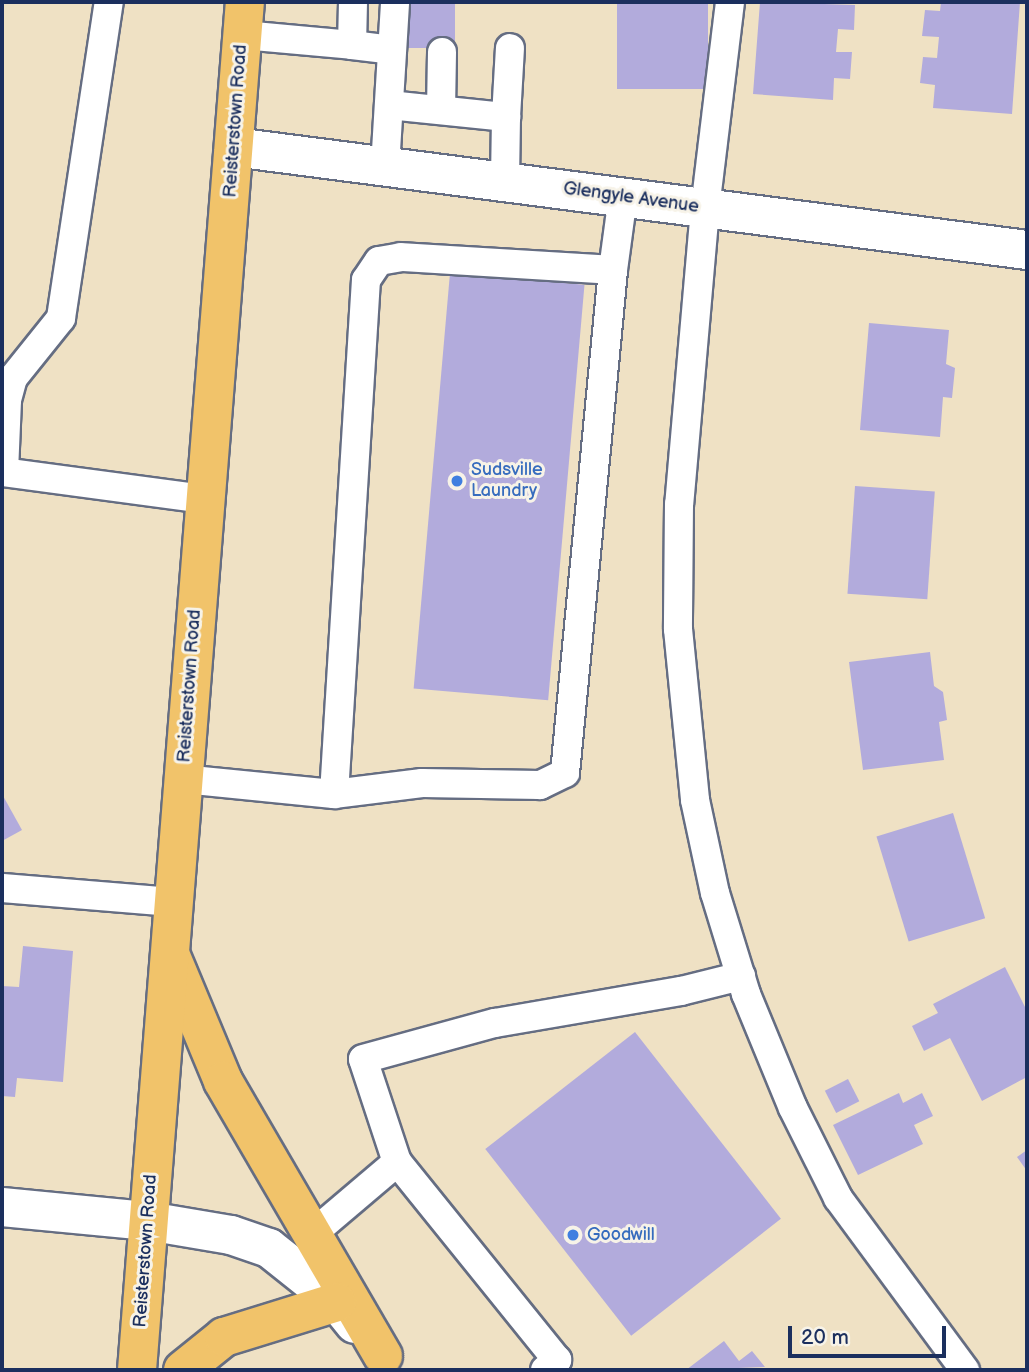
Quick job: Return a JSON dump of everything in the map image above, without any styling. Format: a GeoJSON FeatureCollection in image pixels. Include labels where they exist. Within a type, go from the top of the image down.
{"type":"FeatureCollection","features":[{"type":"Feature","properties":{"kind":"main road","name":"Reisterstown Road"},"geometry":{"type":"LineString","coordinates":[[137,1370],[244,18]]}},
{"type":"Feature","properties":{"kind":"main road"},"geometry":{"type":"LineString","coordinates":[[169,951],[223,1081],[388,1363]]}},
{"type":"Feature","properties":{"kind":"main road"},"geometry":{"type":"LineString","coordinates":[[183,1370],[209,1346],[233,1333],[337,1302]]}},
{"type":"Feature","properties":{"kind":"street","name":"Glengyle Avenue"},"geometry":{"type":"LineString","coordinates":[[234,147],[1027,250]]}},
{"type":"Feature","properties":{"kind":"street"},"geometry":{"type":"LineString","coordinates":[[2,1207],[148,1221],[231,1235],[269,1248],[337,1302],[388,1363]]}},
{"type":"Feature","properties":{"kind":"lane"},"geometry":{"type":"LineString","coordinates":[[109,2],[61,318],[13,378],[7,400],[3,472],[204,499]]}},
{"type":"Feature","properties":{"kind":"lane"},"geometry":{"type":"LineString","coordinates":[[352,45],[353,2]]}},
{"type":"Feature","properties":{"kind":"lane"},"geometry":{"type":"LineString","coordinates":[[385,167],[395,2]]}},
{"type":"Feature","properties":{"kind":"lane"},"geometry":{"type":"LineString","coordinates":[[730,2],[705,209],[679,504],[678,629],[695,800],[715,893],[741,976],[793,1108],[838,1198],[965,1370]]}},
{"type":"Feature","properties":{"kind":"lane"},"geometry":{"type":"LineString","coordinates":[[244,18],[352,45],[392,50]]}},
{"type":"Feature","properties":{"kind":"lane"},"geometry":{"type":"LineString","coordinates":[[505,182],[510,48]]}},
{"type":"Feature","properties":{"kind":"lane"},"geometry":{"type":"LineString","coordinates":[[441,110],[442,52]]}},
{"type":"Feature","properties":{"kind":"lane"},"geometry":{"type":"LineString","coordinates":[[389,105],[506,117]]}},
{"type":"Feature","properties":{"kind":"lane"},"geometry":{"type":"LineString","coordinates":[[183,779],[334,794],[422,783],[540,785],[565,773],[613,270],[623,196]]}},
{"type":"Feature","properties":{"kind":"lane"},"geometry":{"type":"LineString","coordinates":[[334,794],[366,280],[379,261],[401,257],[613,270]]}},
{"type":"Feature","properties":{"kind":"lane"},"geometry":{"type":"LineString","coordinates":[[2,888],[173,902]]}},
{"type":"Feature","properties":{"kind":"lane"},"geometry":{"type":"LineString","coordinates":[[545,1370],[558,1360],[397,1162],[363,1059],[495,1023],[681,991],[741,976]]}},
{"type":"Feature","properties":{"kind":"lane"},"geometry":{"type":"LineString","coordinates":[[311,1235],[397,1162]]}},
{"type":"Feature","properties":{"kind":"building"},"geometry":{"type":"Polygon","coordinates":[[[399,2],[455,2],[455,48],[399,48],[399,2]]]}},
{"type":"Feature","properties":{"kind":"building"},"geometry":{"type":"Polygon","coordinates":[[[617,2],[708,2],[708,89],[617,89],[617,2]]]}},
{"type":"Feature","properties":{"kind":"building"},"geometry":{"type":"Polygon","coordinates":[[[760,2],[855,5],[854,30],[838,29],[836,52],[852,52],[850,79],[834,78],[833,100],[753,94],[760,2]]]}},
{"type":"Feature","properties":{"kind":"building"},"geometry":{"type":"Polygon","coordinates":[[[941,2],[1020,2],[1012,114],[933,108],[935,85],[920,83],[923,57],[937,58],[939,37],[922,36],[925,10],[940,11],[941,2]]]}},
{"type":"Feature","properties":{"kind":"building"},"geometry":{"type":"Polygon","coordinates":[[[450,273],[584,285],[548,700],[414,688],[450,273]]]}},
{"type":"Feature","properties":{"kind":"building"},"geometry":{"type":"Polygon","coordinates":[[[869,323],[949,330],[946,364],[955,368],[952,398],[943,397],[940,437],[860,430],[869,323]]]}},
{"type":"Feature","properties":{"kind":"building"},"geometry":{"type":"Polygon","coordinates":[[[855,486],[935,492],[927,599],[847,594],[855,486]]]}},
{"type":"Feature","properties":{"kind":"building"},"geometry":{"type":"Polygon","coordinates":[[[930,652],[934,686],[943,692],[947,720],[939,722],[944,760],[863,770],[849,662],[930,652]]]}},
{"type":"Feature","properties":{"kind":"building"},"geometry":{"type":"Polygon","coordinates":[[[2,794],[22,830],[2,841],[2,794]]]}},
{"type":"Feature","properties":{"kind":"building"},"geometry":{"type":"Polygon","coordinates":[[[953,813],[985,918],[909,942],[876,836],[953,813]]]}},
{"type":"Feature","properties":{"kind":"building"},"geometry":{"type":"Polygon","coordinates":[[[23,946],[73,951],[63,1082],[17,1078],[15,1097],[2,1096],[2,986],[19,987],[23,946]]]}},
{"type":"Feature","properties":{"kind":"building"},"geometry":{"type":"Polygon","coordinates":[[[1005,967],[1027,1011],[1027,1077],[982,1101],[950,1038],[924,1051],[912,1026],[938,1013],[933,1004],[1005,967]]]}},
{"type":"Feature","properties":{"kind":"building"},"geometry":{"type":"Polygon","coordinates":[[[635,1032],[781,1219],[631,1336],[485,1149],[635,1032]]]}},
{"type":"Feature","properties":{"kind":"building"},"geometry":{"type":"Polygon","coordinates":[[[848,1079],[859,1101],[836,1113],[825,1091],[848,1079]]]}},
{"type":"Feature","properties":{"kind":"building"},"geometry":{"type":"Polygon","coordinates":[[[899,1093],[903,1103],[922,1093],[933,1116],[914,1125],[923,1144],[858,1175],[833,1125],[899,1093]]]}},
{"type":"Feature","properties":{"kind":"building"},"geometry":{"type":"Polygon","coordinates":[[[1027,1150],[1027,1171],[1017,1157],[1027,1150]]]}},
{"type":"Feature","properties":{"kind":"building"},"geometry":{"type":"Polygon","coordinates":[[[724,1341],[739,1361],[752,1351],[765,1367],[686,1370],[724,1341]]]}},
{"type":"Feature","properties":{"kind":"place","name":"Sudsville Laundry"},"geometry":{"type":"Point","coordinates":[457,481]}},
{"type":"Feature","properties":{"kind":"place","name":"Goodwill"},"geometry":{"type":"Point","coordinates":[573,1235]}}]}
